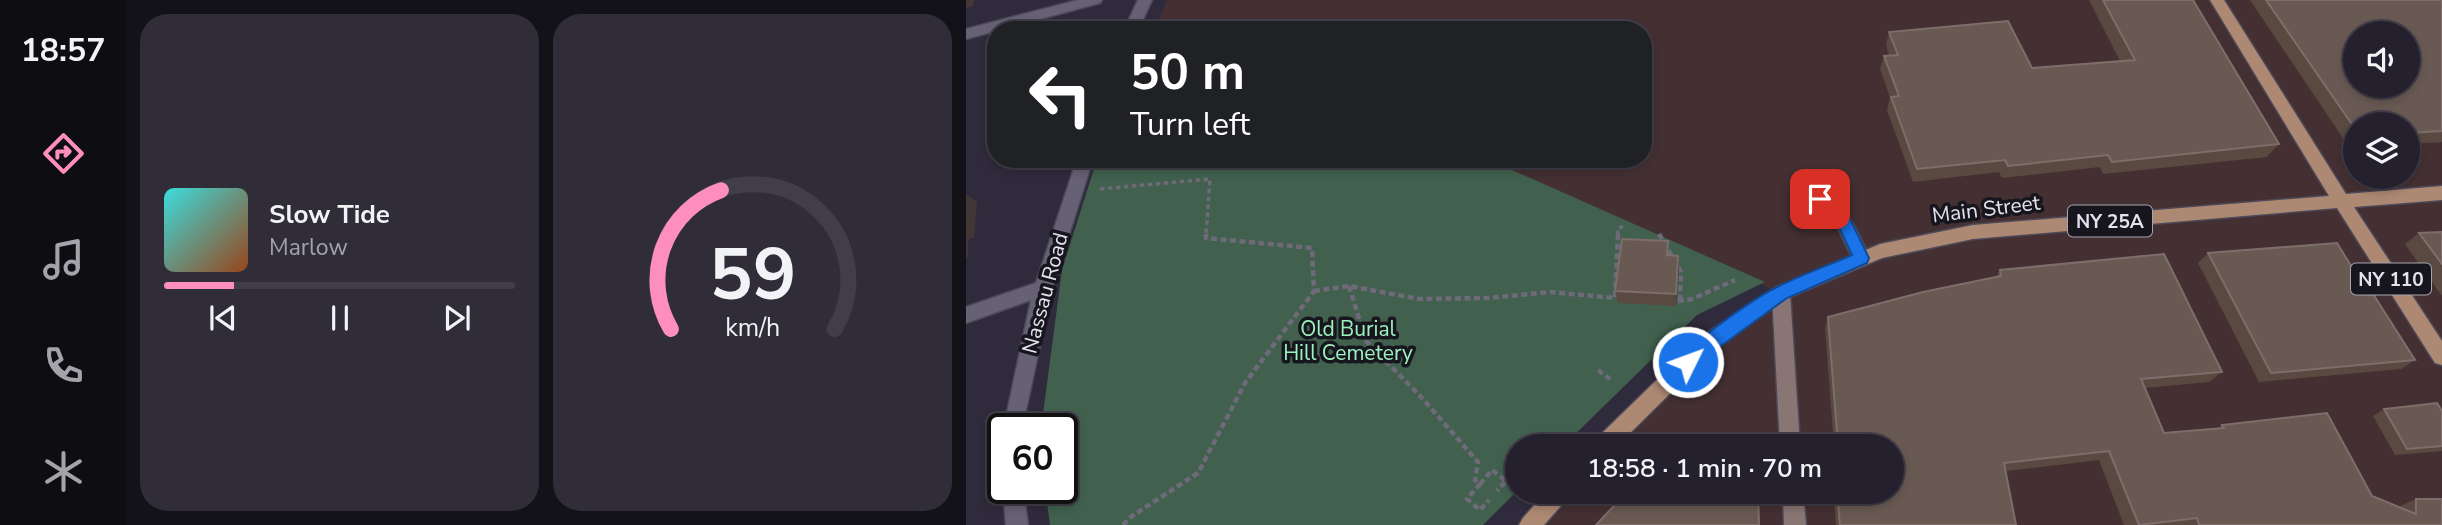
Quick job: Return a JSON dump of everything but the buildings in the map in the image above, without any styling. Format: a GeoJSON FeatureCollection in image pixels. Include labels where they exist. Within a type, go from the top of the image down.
{"type":"FeatureCollection","features":[{"type":"Feature","properties":{"kind":"main road","name":"NY 110"},"geometry":{"type":"LineString","coordinates":[[2217,0],[2341,201],[2442,356]]}},
{"type":"Feature","properties":{"kind":"main road","name":"Main Street"},"geometry":{"type":"LineString","coordinates":[[1615,434],[1708,343],[1781,293],[1861,258],[1973,232],[2442,193]]}},
{"type":"Feature","properties":{"kind":"main road"},"geometry":{"type":"LineString","coordinates":[[1530,525],[1549,504]]}},
{"type":"Feature","properties":{"kind":"street"},"geometry":{"type":"LineString","coordinates":[[1015,21],[1095,0]]}},
{"type":"Feature","properties":{"kind":"street"},"geometry":{"type":"LineString","coordinates":[[1135,21],[1145,0]]}},
{"type":"Feature","properties":{"kind":"street"},"geometry":{"type":"LineString","coordinates":[[966,34],[987,28]]}},
{"type":"Feature","properties":{"kind":"street","name":"Nassau Road"},"geometry":{"type":"LineString","coordinates":[[1016,413],[1043,288],[1082,168]]}},
{"type":"Feature","properties":{"kind":"street"},"geometry":{"type":"LineString","coordinates":[[1820,199],[1844,223],[1861,258]]}},
{"type":"Feature","properties":{"kind":"street"},"geometry":{"type":"LineString","coordinates":[[966,315],[1043,288]]}},
{"type":"Feature","properties":{"kind":"street"},"geometry":{"type":"LineString","coordinates":[[1781,293],[1789,434]]}},
{"type":"Feature","properties":{"kind":"street"},"geometry":{"type":"LineString","coordinates":[[1015,504],[1017,525]]}},
{"type":"Feature","properties":{"kind":"street"},"geometry":{"type":"LineString","coordinates":[[1794,504],[1795,525]]}},
{"type":"Feature","properties":{"kind":"path"},"geometry":{"type":"LineString","coordinates":[[1106,189],[1210,179],[1206,239],[1312,248],[1314,291],[1245,383],[1198,473],[1132,516],[1123,525]]}},
{"type":"Feature","properties":{"kind":"path"},"geometry":{"type":"LineString","coordinates":[[1314,291],[1349,286],[1419,299],[1488,298],[1550,292],[1615,298],[1618,228],[1625,226]]}},
{"type":"Feature","properties":{"kind":"path"},"geometry":{"type":"LineString","coordinates":[[1659,233],[1681,272],[1678,301],[1687,302],[1723,283],[1735,280]]}},
{"type":"Feature","properties":{"kind":"path"},"geometry":{"type":"LineString","coordinates":[[1349,286],[1366,341],[1423,398],[1478,462],[1475,480],[1480,484]]}},
{"type":"Feature","properties":{"kind":"path"},"geometry":{"type":"LineString","coordinates":[[1598,370],[1609,379]]}},
{"type":"Feature","properties":{"kind":"path"},"geometry":{"type":"LineString","coordinates":[[1489,500],[1480,510],[1467,499],[1492,470],[1506,481],[1497,491]]}},
{"type":"Feature","properties":{"kind":"shaded area"},"geometry":{"type":"Polygon","coordinates":[[[1167,0],[2442,0],[2442,525],[1536,525],[1556,504],[1904,504],[1904,434],[1620,434],[1713,343],[1780,293],[1506,168],[1652,168],[1652,21],[1158,21],[1167,0]]]}},
{"type":"Feature","properties":{"kind":"green space","name":"Old Burial Hill Cemetery"},"geometry":{"type":"Polygon","coordinates":[[[1094,168],[1507,168],[1765,282],[1697,315],[1575,434],[1505,434],[1505,503],[1483,525],[1050,525],[1047,504],[1078,504],[1078,413],[1043,413],[1062,270],[1094,168]]]}},
{"type":"Feature","properties":{"kind":"route"},"geometry":{"type":"LineString","coordinates":[[1688,362],[1708,343],[1781,293],[1861,258],[1844,223],[1820,199]]}}]}
